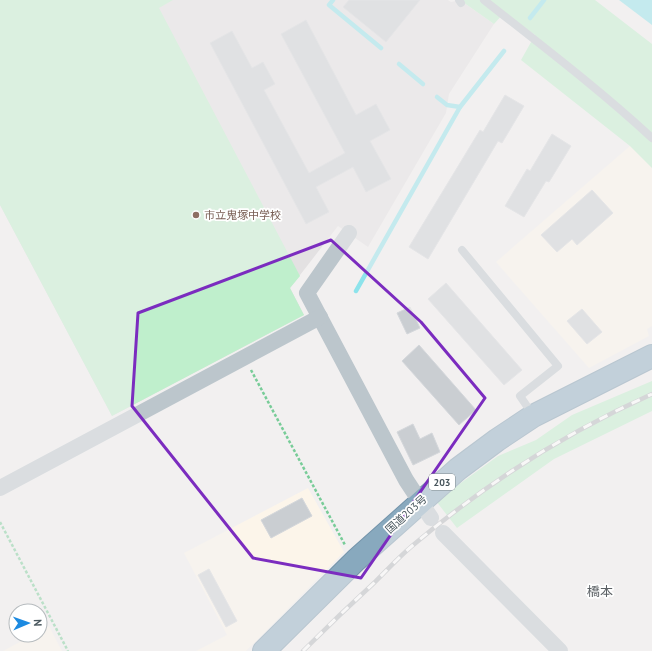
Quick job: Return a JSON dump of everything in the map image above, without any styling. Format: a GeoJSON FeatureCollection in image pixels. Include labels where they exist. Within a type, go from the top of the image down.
{"type":"FeatureCollection","features":[{"type":"Feature","properties":{"kind":"highway","name":"国道203号"},"geometry":{"type":"LineString","coordinates":[[264,651],[356,560],[426,510],[458,468],[533,416],[652,356]]}},
{"type":"Feature","properties":{"kind":"street"},"geometry":{"type":"LineString","coordinates":[[349,233],[307,293],[406,480],[426,510]]}},
{"type":"Feature","properties":{"kind":"street"},"geometry":{"type":"LineString","coordinates":[[0,488],[320,317]]}},
{"type":"Feature","properties":{"kind":"street"},"geometry":{"type":"LineString","coordinates":[[443,532],[560,651]]}},
{"type":"Feature","properties":{"kind":"lane"},"geometry":{"type":"LineString","coordinates":[[484,0],[581,75],[652,138]]}},
{"type":"Feature","properties":{"kind":"lane"},"geometry":{"type":"LineString","coordinates":[[462,250],[558,366],[520,396],[533,416]]}},
{"type":"Feature","properties":{"kind":"path"},"geometry":{"type":"LineString","coordinates":[[244,357],[349,551],[356,560]]}},
{"type":"Feature","properties":{"kind":"path"},"geometry":{"type":"LineString","coordinates":[[0,522],[68,651]]}},
{"type":"Feature","properties":{"kind":"highlighted area"},"geometry":{"type":"Polygon","coordinates":[[[331,240],[421,322],[485,398],[361,578],[253,558],[132,406],[138,313],[331,240]]]}},
{"type":"Feature","properties":{"kind":"shaded area","name":"市立鬼塚中学校"},"geometry":{"type":"Polygon","coordinates":[[[0,0],[448,0],[451,2],[460,0],[494,24],[449,94],[446,113],[368,247],[338,226],[290,288],[304,315],[112,416],[0,205],[0,0]]]}},
{"type":"Feature","properties":{"kind":"shaded area"},"geometry":{"type":"Polygon","coordinates":[[[630,146],[652,168],[652,326],[647,329],[649,336],[589,368],[496,262],[630,146]]]}},
{"type":"Feature","properties":{"kind":"shaded area"},"geometry":{"type":"Polygon","coordinates":[[[308,488],[344,552],[246,651],[196,651],[227,635],[184,553],[308,488]]]}},
{"type":"Feature","properties":{"kind":"shaded area"},"geometry":{"type":"Polygon","coordinates":[[[48,627],[62,651],[3,651],[18,643],[48,643],[48,627]]]}},
{"type":"Feature","properties":{"kind":"green space","name":"市立鬼塚中学校"},"geometry":{"type":"Polygon","coordinates":[[[0,0],[173,0],[159,8],[300,276],[290,288],[304,315],[112,416],[0,205],[0,0]]]}},
{"type":"Feature","properties":{"kind":"green space"},"geometry":{"type":"Polygon","coordinates":[[[460,0],[595,0],[652,44],[652,168],[630,146],[521,60],[535,35],[504,13],[494,24],[460,0]]]}},
{"type":"Feature","properties":{"kind":"green space"},"geometry":{"type":"Polygon","coordinates":[[[652,381],[652,411],[554,459],[457,528],[436,501],[498,456],[536,440],[572,415],[652,381]]]}},
{"type":"Feature","properties":{"kind":"water"},"geometry":{"type":"Polygon","coordinates":[[[619,0],[652,0],[652,25],[619,0]]]}},
{"type":"Feature","properties":{"kind":"building"},"geometry":{"type":"Polygon","coordinates":[[[349,0],[420,0],[386,42],[343,7],[349,0]]]}},
{"type":"Feature","properties":{"kind":"building"},"geometry":{"type":"Polygon","coordinates":[[[306,20],[356,115],[376,104],[390,130],[370,141],[391,179],[366,192],[353,167],[316,187],[329,212],[306,224],[210,43],[232,31],[252,68],[263,62],[275,84],[264,90],[309,173],[345,153],[281,34],[306,20]]]}},
{"type":"Feature","properties":{"kind":"building"},"geometry":{"type":"Polygon","coordinates":[[[505,95],[524,106],[502,143],[498,141],[428,259],[409,247],[480,130],[483,132],[505,95]]]}},
{"type":"Feature","properties":{"kind":"building"},"geometry":{"type":"Polygon","coordinates":[[[552,134],[571,146],[549,182],[546,181],[524,217],[505,206],[527,169],[530,171],[552,134]]]}},
{"type":"Feature","properties":{"kind":"building"},"geometry":{"type":"Polygon","coordinates":[[[592,190],[613,213],[577,245],[572,239],[557,252],[541,235],[592,190]]]}},
{"type":"Feature","properties":{"kind":"building"},"geometry":{"type":"Polygon","coordinates":[[[446,283],[522,370],[504,385],[428,299],[446,283]]]}},
{"type":"Feature","properties":{"kind":"building"},"geometry":{"type":"Polygon","coordinates":[[[410,307],[420,328],[407,334],[397,313],[410,307]]]}},
{"type":"Feature","properties":{"kind":"building"},"geometry":{"type":"Polygon","coordinates":[[[582,309],[602,332],[587,344],[567,321],[582,309]]]}},
{"type":"Feature","properties":{"kind":"building"},"geometry":{"type":"Polygon","coordinates":[[[419,345],[476,410],[459,425],[402,361],[419,345]]]}},
{"type":"Feature","properties":{"kind":"building"},"geometry":{"type":"Polygon","coordinates":[[[413,424],[420,439],[432,433],[440,452],[413,465],[397,432],[413,424]]]}},
{"type":"Feature","properties":{"kind":"building"},"geometry":{"type":"Polygon","coordinates":[[[302,498],[312,516],[271,538],[261,520],[302,498]]]}},
{"type":"Feature","properties":{"kind":"building"},"geometry":{"type":"Polygon","coordinates":[[[209,569],[237,621],[226,627],[198,575],[209,569]]]}},
{"type":"Feature","properties":{"kind":"waterway"},"geometry":{"type":"LineString","coordinates":[[333,0],[329,5],[381,48]]}},
{"type":"Feature","properties":{"kind":"waterway"},"geometry":{"type":"LineString","coordinates":[[530,18],[544,0]]}},
{"type":"Feature","properties":{"kind":"waterway"},"geometry":{"type":"LineString","coordinates":[[356,291],[460,107],[504,51]]}},
{"type":"Feature","properties":{"kind":"waterway"},"geometry":{"type":"LineString","coordinates":[[399,64],[423,84]]}},
{"type":"Feature","properties":{"kind":"waterway"},"geometry":{"type":"LineString","coordinates":[[437,97],[447,105],[460,107]]}},
{"type":"Feature","properties":{"kind":"railway"},"geometry":{"type":"LineString","coordinates":[[303,651],[407,550],[468,502],[527,461],[557,443],[588,425],[652,394]]}},
{"type":"Feature","properties":{"kind":"place","name":"市立鬼塚中学校"},"geometry":{"type":"Point","coordinates":[196,215]}},
{"type":"Feature","properties":{"kind":"district","name":"橋本"},"geometry":{"type":"Point","coordinates":[600,591]}}]}
